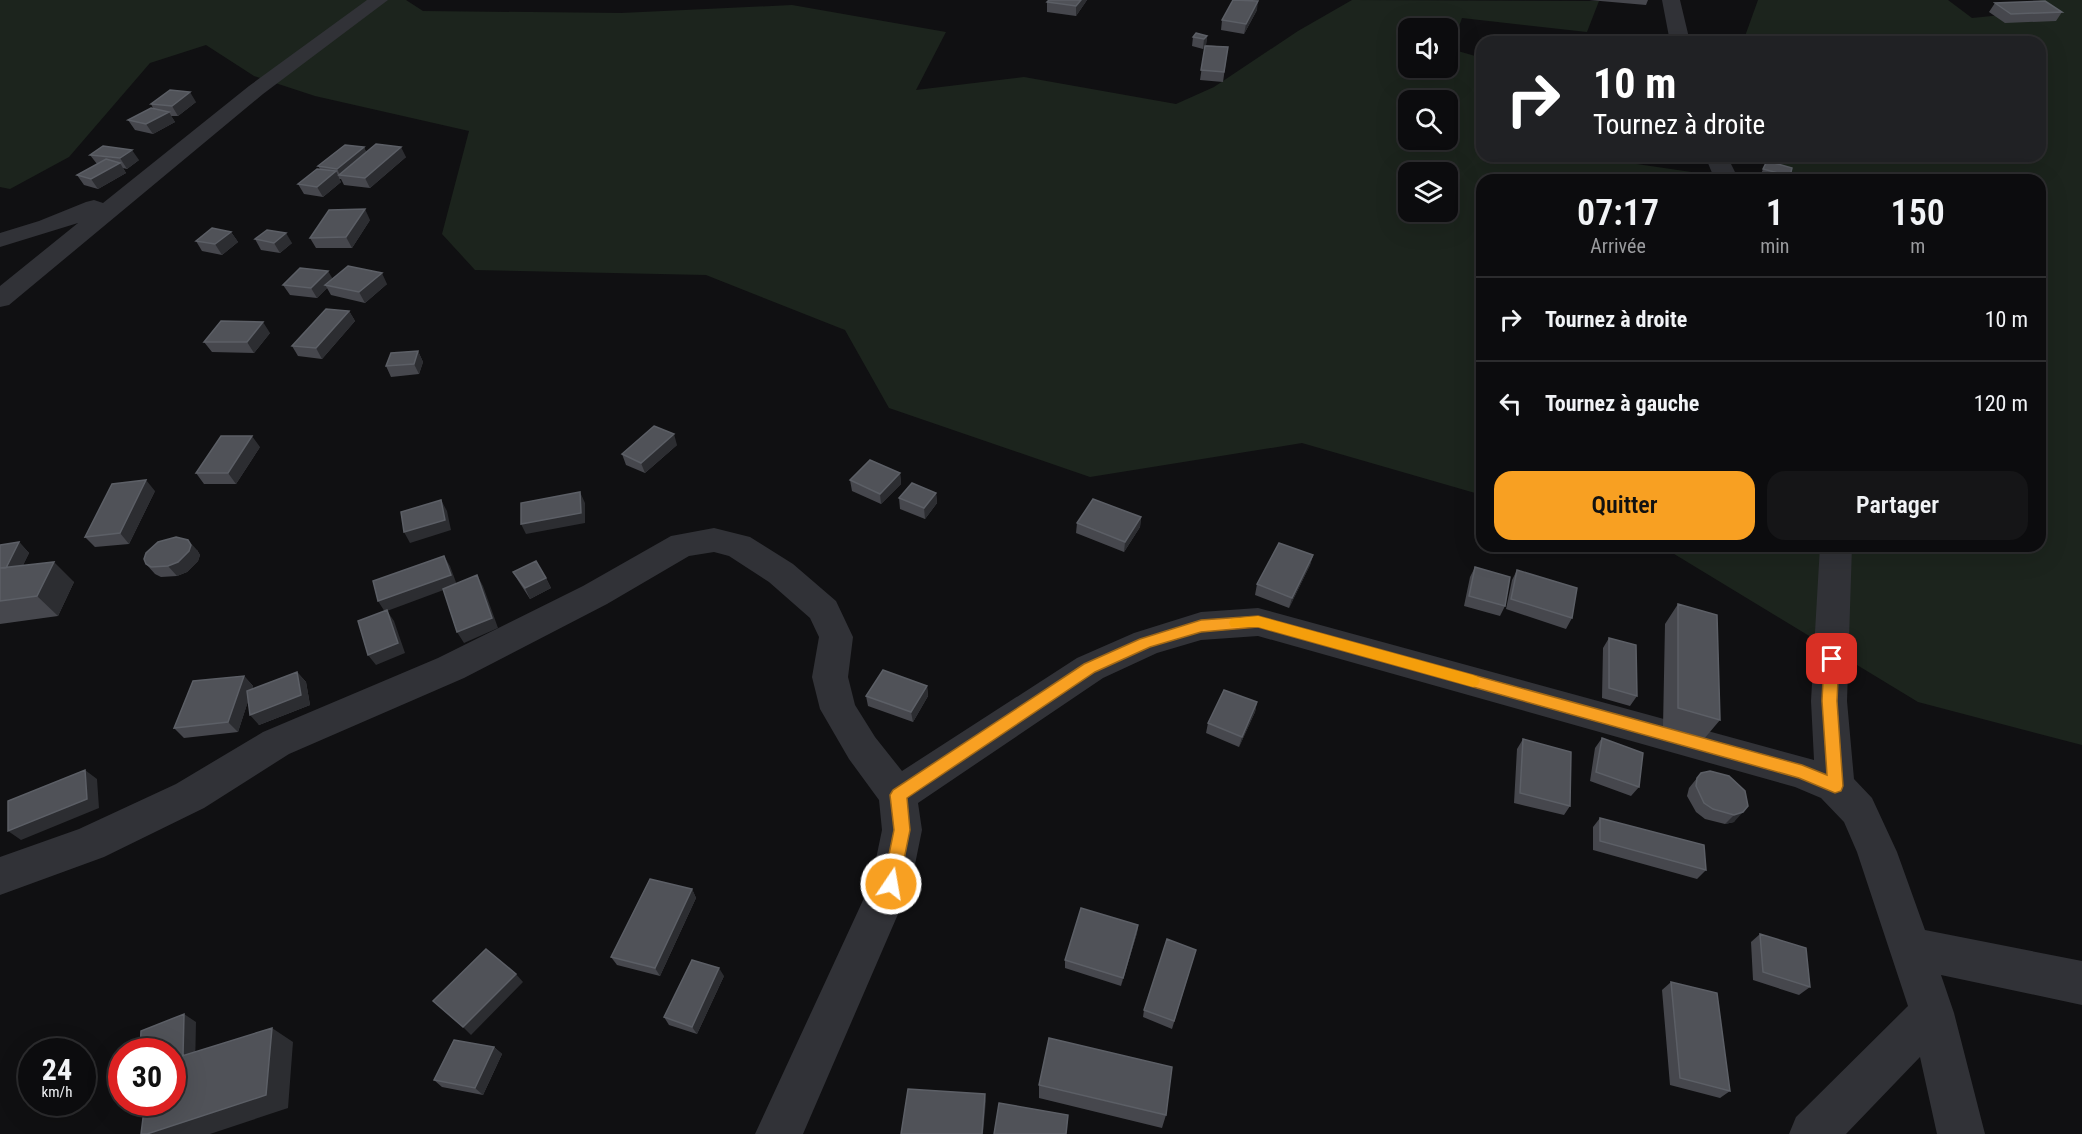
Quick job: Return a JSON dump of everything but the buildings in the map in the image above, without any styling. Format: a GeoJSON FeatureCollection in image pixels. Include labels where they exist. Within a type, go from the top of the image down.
{"type":"FeatureCollection","features":[{"type":"Feature","properties":{"kind":"street"},"geometry":{"type":"LineString","coordinates":[[0,299],[256,90],[379,0]]}},
{"type":"Feature","properties":{"kind":"street"},"geometry":{"type":"LineString","coordinates":[[1671,0],[1679,36]]}},
{"type":"Feature","properties":{"kind":"street"},"geometry":{"type":"LineString","coordinates":[[0,240],[35,232],[69,219],[144,182]]}},
{"type":"Feature","properties":{"kind":"street"},"geometry":{"type":"LineString","coordinates":[[0,876],[90,844],[190,796],[276,743],[451,668],[595,595],[682,545],[714,540],[739,546],[782,573],[824,610],[836,636],[830,677],[838,709],[862,748],[898,795],[902,830],[891,884],[779,1134]]}},
{"type":"Feature","properties":{"kind":"street"},"geometry":{"type":"LineString","coordinates":[[1835,786],[1829,701],[1836,552]]}},
{"type":"Feature","properties":{"kind":"street"},"geometry":{"type":"LineString","coordinates":[[898,795],[1090,668],[1146,643],[1201,626],[1258,622],[1790,768],[1835,786],[1858,810],[1877,852],[1932,1013],[1961,1134]]}},
{"type":"Feature","properties":{"kind":"street"},"geometry":{"type":"LineString","coordinates":[[1909,948],[2082,983]]}},
{"type":"Feature","properties":{"kind":"street"},"geometry":{"type":"LineString","coordinates":[[1813,1134],[1932,1013]]}},
{"type":"Feature","properties":{"kind":"shaded area"},"geometry":{"type":"Polygon","coordinates":[[[0,0],[406,0],[423,11],[621,13],[792,5],[946,32],[916,90],[1024,77],[1176,104],[1214,87],[1298,31],[1352,0],[1599,1],[1587,32],[1462,18],[1458,29],[1458,18],[1398,18],[1398,78],[1458,78],[1458,51],[1476,56],[1476,162],[1623,162],[1705,174],[1476,174],[1476,493],[1302,443],[1090,477],[889,408],[845,330],[706,275],[475,270],[442,234],[469,131],[315,96],[254,76],[206,45],[150,63],[69,157],[10,189],[0,187],[0,0]]]}},
{"type":"Feature","properties":{"kind":"shaded area"},"geometry":{"type":"Polygon","coordinates":[[[1758,0],[1948,0],[1972,18],[2051,10],[2039,0],[2082,0],[2082,745],[1918,702],[1671,552],[2046,552],[2046,174],[1777,174],[1772,162],[2046,162],[2046,36],[1745,36],[1758,0]]]}},
{"type":"Feature","properties":{"kind":"slow traffic"},"geometry":{"type":"LineString","coordinates":[[1236,623],[1258,622],[1473,681]]}},
{"type":"Feature","properties":{"kind":"route"},"geometry":{"type":"LineString","coordinates":[[891,884],[902,830],[898,795],[1090,668],[1146,643],[1201,626],[1258,622],[1802,772],[1835,786],[1829,701],[1832,659]]}}]}
